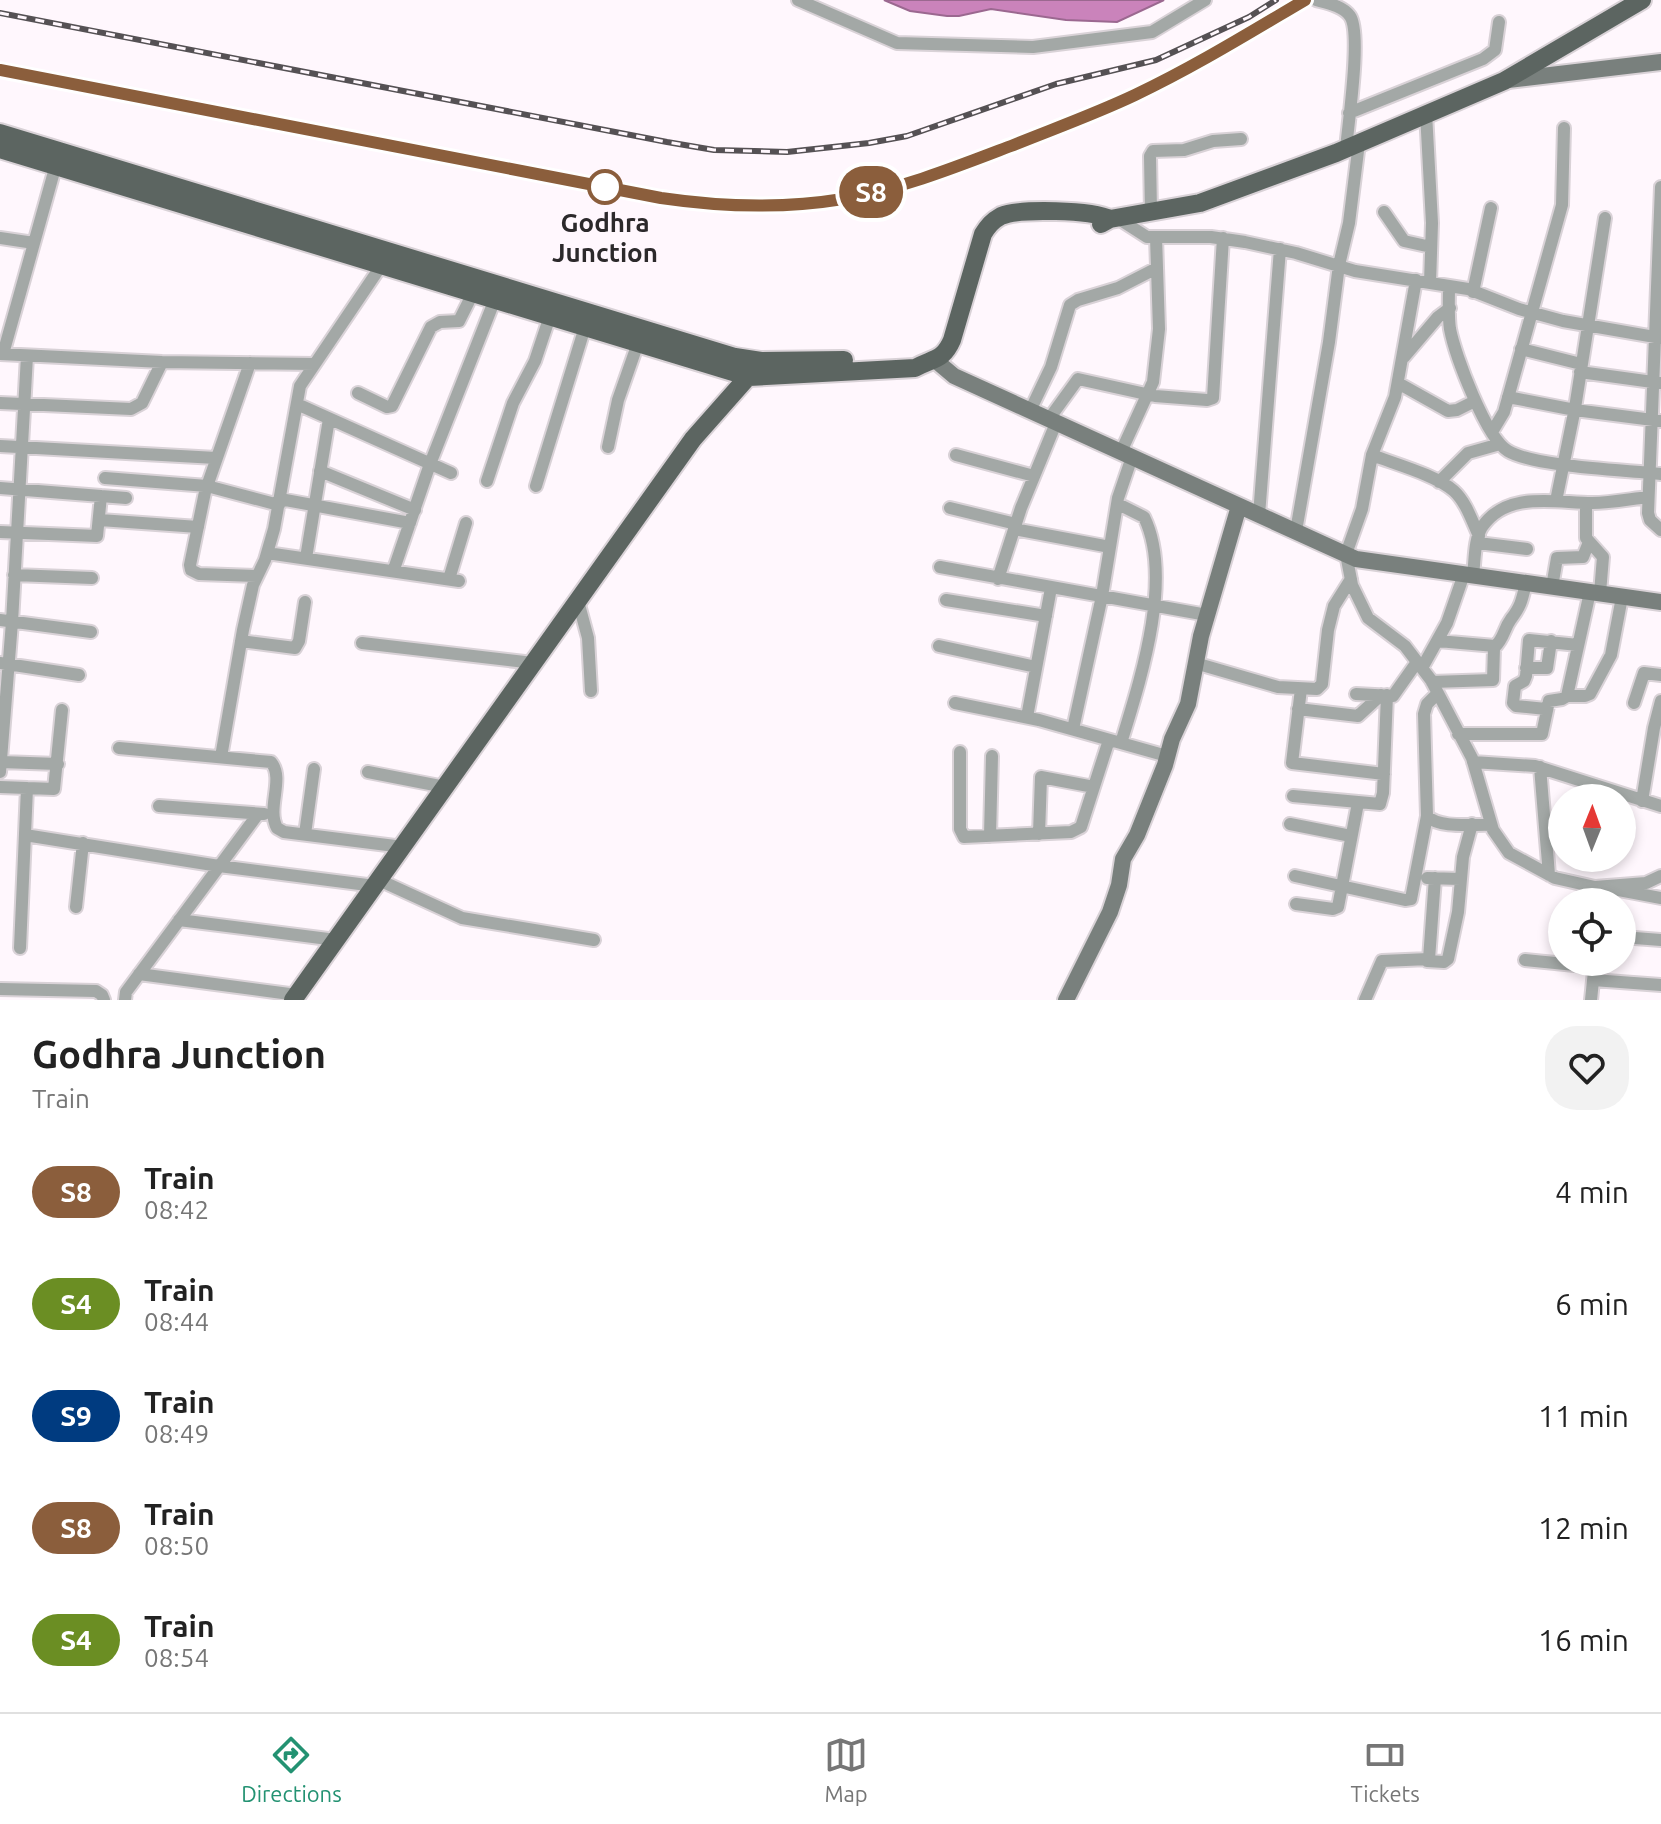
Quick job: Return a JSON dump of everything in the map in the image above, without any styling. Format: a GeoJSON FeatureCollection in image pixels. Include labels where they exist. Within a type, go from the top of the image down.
{"type":"FeatureCollection","features":[{"type":"Feature","properties":{"kind":"main road"},"geometry":{"type":"LineString","coordinates":[[0,149],[58,159],[731,363],[749,377],[915,368],[946,353],[983,234],[990,223],[1010,213],[1047,211],[1101,215],[1114,219],[1200,203],[1352,146],[1504,81],[1642,0]]}},
{"type":"Feature","properties":{"kind":"main road"},"geometry":{"type":"LineString","coordinates":[[0,133],[58,159]]}},
{"type":"Feature","properties":{"kind":"main road"},"geometry":{"type":"LineString","coordinates":[[386,258],[473,293],[638,343],[731,363],[931,361]]}},
{"type":"Feature","properties":{"kind":"main road"},"geometry":{"type":"LineString","coordinates":[[295,997],[693,439],[761,361]]}},
{"type":"Feature","properties":{"kind":"main road"},"geometry":{"type":"LineString","coordinates":[[719,410],[731,363]]}},
{"type":"Feature","properties":{"kind":"street"},"geometry":{"type":"LineString","coordinates":[[798,0],[825,6],[897,43],[1033,47],[1152,32],[1205,0]]}},
{"type":"Feature","properties":{"kind":"street"},"geometry":{"type":"LineString","coordinates":[[1296,531],[1327,355],[1339,265],[1349,223],[1352,146],[1349,113],[1356,38],[1353,24],[1350,16],[1341,9],[1316,0]]}},
{"type":"Feature","properties":{"kind":"street"},"geometry":{"type":"LineString","coordinates":[[1349,113],[1483,59],[1495,50],[1499,22]]}},
{"type":"Feature","properties":{"kind":"street"},"geometry":{"type":"LineString","coordinates":[[1504,81],[1661,62]]}},
{"type":"Feature","properties":{"kind":"street"},"geometry":{"type":"LineString","coordinates":[[1426,113],[1432,223],[1430,283]]}},
{"type":"Feature","properties":{"kind":"street"},"geometry":{"type":"LineString","coordinates":[[1439,482],[1468,453],[1496,438],[1562,205],[1564,128]]}},
{"type":"Feature","properties":{"kind":"street"},"geometry":{"type":"LineString","coordinates":[[1151,213],[1150,156],[1153,151],[1184,150],[1213,141],[1241,139]]}},
{"type":"Feature","properties":{"kind":"street"},"geometry":{"type":"LineString","coordinates":[[58,159],[2,348],[27,356],[315,364]]}},
{"type":"Feature","properties":{"kind":"street"},"geometry":{"type":"LineString","coordinates":[[1661,187],[1654,473],[1648,497],[1650,520],[1661,530]]}},
{"type":"Feature","properties":{"kind":"street"},"geometry":{"type":"LineString","coordinates":[[1473,292],[1491,208]]}},
{"type":"Feature","properties":{"kind":"street"},"geometry":{"type":"LineString","coordinates":[[1384,212],[1404,241],[1431,247]]}},
{"type":"Feature","properties":{"kind":"street"},"geometry":{"type":"LineString","coordinates":[[1556,501],[1575,410],[1605,218]]}},
{"type":"Feature","properties":{"kind":"street"},"geometry":{"type":"LineString","coordinates":[[1114,219],[1147,237],[1223,238],[1280,249],[1355,271],[1473,292],[1563,321],[1658,338]]}},
{"type":"Feature","properties":{"kind":"street"},"geometry":{"type":"LineString","coordinates":[[1073,729],[1102,596],[1126,455],[1149,394],[1159,345],[1156,237]]}},
{"type":"Feature","properties":{"kind":"street"},"geometry":{"type":"LineString","coordinates":[[0,238],[34,243]]}},
{"type":"Feature","properties":{"kind":"street"},"geometry":{"type":"LineString","coordinates":[[998,579],[1052,421],[1078,379],[1149,394],[1213,398],[1223,238]]}},
{"type":"Feature","properties":{"kind":"street"},"geometry":{"type":"LineString","coordinates":[[1259,515],[1280,249]]}},
{"type":"Feature","properties":{"kind":"street"},"geometry":{"type":"LineString","coordinates":[[221,757],[241,641],[279,502],[300,386],[386,258]]}},
{"type":"Feature","properties":{"kind":"street"},"geometry":{"type":"LineString","coordinates":[[1030,411],[1051,367],[1070,305],[1118,288],[1157,268]]}},
{"type":"Feature","properties":{"kind":"street"},"geometry":{"type":"LineString","coordinates":[[1416,280],[1398,383],[1372,455],[1362,509],[1346,554],[1351,579],[1368,618],[1405,646],[1435,688],[1473,762],[1491,825],[1509,853],[1549,875],[1661,898]]}},
{"type":"Feature","properties":{"kind":"street"},"geometry":{"type":"LineString","coordinates":[[1449,286],[1450,330],[1475,401],[1496,438],[1512,454],[1565,464],[1654,473]]}},
{"type":"Feature","properties":{"kind":"street"},"geometry":{"type":"LineString","coordinates":[[358,393],[387,407],[392,406],[431,327],[440,322],[462,319],[473,293]]}},
{"type":"Feature","properties":{"kind":"street"},"geometry":{"type":"LineString","coordinates":[[394,569],[430,464],[495,299]]}},
{"type":"Feature","properties":{"kind":"street"},"geometry":{"type":"LineString","coordinates":[[1402,360],[1438,317],[1450,308]]}},
{"type":"Feature","properties":{"kind":"street"},"geometry":{"type":"LineString","coordinates":[[487,481],[513,403],[535,361],[550,316]]}},
{"type":"Feature","properties":{"kind":"street"},"geometry":{"type":"LineString","coordinates":[[536,486],[585,327]]}},
{"type":"Feature","properties":{"kind":"street"},"geometry":{"type":"LineString","coordinates":[[608,447],[618,400],[638,343]]}},
{"type":"Feature","properties":{"kind":"street"},"geometry":{"type":"LineString","coordinates":[[1521,349],[1581,368],[1657,382]]}},
{"type":"Feature","properties":{"kind":"street"},"geometry":{"type":"LineString","coordinates":[[0,772],[6,621],[14,575],[27,356]]}},
{"type":"Feature","properties":{"kind":"street"},"geometry":{"type":"LineString","coordinates":[[931,361],[954,376],[1356,559],[1661,602]]}},
{"type":"Feature","properties":{"kind":"street"},"geometry":{"type":"LineString","coordinates":[[0,403],[131,409],[142,403],[162,362]]}},
{"type":"Feature","properties":{"kind":"street"},"geometry":{"type":"LineString","coordinates":[[250,363],[207,486],[190,565],[194,573],[257,576]]}},
{"type":"Feature","properties":{"kind":"street"},"geometry":{"type":"LineString","coordinates":[[1398,383],[1448,411],[1475,401]]}},
{"type":"Feature","properties":{"kind":"street"},"geometry":{"type":"LineString","coordinates":[[1508,397],[1575,410],[1656,420]]}},
{"type":"Feature","properties":{"kind":"street"},"geometry":{"type":"LineString","coordinates":[[297,404],[451,473]]}},
{"type":"Feature","properties":{"kind":"street"},"geometry":{"type":"LineString","coordinates":[[306,558],[329,419]]}},
{"type":"Feature","properties":{"kind":"street"},"geometry":{"type":"LineString","coordinates":[[0,446],[216,458]]}},
{"type":"Feature","properties":{"kind":"street"},"geometry":{"type":"LineString","coordinates":[[956,455],[1034,476]]}},
{"type":"Feature","properties":{"kind":"street"},"geometry":{"type":"LineString","coordinates":[[1372,455],[1439,482],[1453,491],[1462,502],[1478,539]]}},
{"type":"Feature","properties":{"kind":"street"},"geometry":{"type":"LineString","coordinates":[[320,471],[412,516]]}},
{"type":"Feature","properties":{"kind":"street"},"geometry":{"type":"LineString","coordinates":[[105,478],[207,486],[279,502],[412,516]]}},
{"type":"Feature","properties":{"kind":"street"},"geometry":{"type":"LineString","coordinates":[[0,488],[126,498]]}},
{"type":"Feature","properties":{"kind":"street"},"geometry":{"type":"LineString","coordinates":[[0,532],[97,536],[101,496]]}},
{"type":"Feature","properties":{"kind":"street"},"geometry":{"type":"LineString","coordinates":[[1356,694],[1396,694],[1404,677],[1420,665],[1447,623],[1468,575],[1484,525],[1494,515],[1518,503],[1536,500],[1586,503],[1648,497]]}},
{"type":"Feature","properties":{"kind":"street"},"geometry":{"type":"LineString","coordinates":[[1567,696],[1603,557],[1586,535],[1586,503]]}},
{"type":"Feature","properties":{"kind":"street"},"geometry":{"type":"LineString","coordinates":[[960,752],[961,834],[969,837],[1039,834],[1081,827],[1094,787],[1136,695],[1154,605],[1157,561],[1146,522],[1141,515],[1118,504]]}},
{"type":"Feature","properties":{"kind":"street"},"geometry":{"type":"LineString","coordinates":[[1066,1000],[1110,912],[1123,859],[1137,835],[1188,704],[1207,615],[1239,506]]}},
{"type":"Feature","properties":{"kind":"street"},"geometry":{"type":"LineString","coordinates":[[950,508],[1110,547]]}},
{"type":"Feature","properties":{"kind":"street"},"geometry":{"type":"LineString","coordinates":[[100,520],[198,527]]}},
{"type":"Feature","properties":{"kind":"street"},"geometry":{"type":"LineString","coordinates":[[267,553],[454,580],[466,523]]}},
{"type":"Feature","properties":{"kind":"street"},"geometry":{"type":"LineString","coordinates":[[1478,539],[1527,549]]}},
{"type":"Feature","properties":{"kind":"street"},"geometry":{"type":"LineString","coordinates":[[1552,587],[1557,558],[1583,557],[1589,542]]}},
{"type":"Feature","properties":{"kind":"street"},"geometry":{"type":"LineString","coordinates":[[940,567],[1207,615]]}},
{"type":"Feature","properties":{"kind":"street"},"geometry":{"type":"LineString","coordinates":[[14,575],[92,578]]}},
{"type":"Feature","properties":{"kind":"street"},"geometry":{"type":"LineString","coordinates":[[1195,663],[1278,687],[1321,687],[1334,606],[1351,579]]}},
{"type":"Feature","properties":{"kind":"street"},"geometry":{"type":"LineString","coordinates":[[1438,641],[1495,646],[1503,640],[1511,619],[1520,608],[1526,583]]}},
{"type":"Feature","properties":{"kind":"street"},"geometry":{"type":"LineString","coordinates":[[1027,717],[1051,588]]}},
{"type":"Feature","properties":{"kind":"street"},"geometry":{"type":"LineString","coordinates":[[1458,734],[1538,735],[1543,731],[1549,701],[1567,696],[1588,696],[1611,655],[1622,597]]}},
{"type":"Feature","properties":{"kind":"street"},"geometry":{"type":"LineString","coordinates":[[946,600],[1046,616]]}},
{"type":"Feature","properties":{"kind":"street"},"geometry":{"type":"LineString","coordinates":[[578,601],[589,645],[591,691]]}},
{"type":"Feature","properties":{"kind":"street"},"geometry":{"type":"LineString","coordinates":[[241,641],[295,648],[299,641],[305,602]]}},
{"type":"Feature","properties":{"kind":"street"},"geometry":{"type":"LineString","coordinates":[[6,621],[91,632]]}},
{"type":"Feature","properties":{"kind":"street"},"geometry":{"type":"LineString","coordinates":[[1546,709],[1514,705],[1515,686],[1524,681],[1530,639],[1578,645]]}},
{"type":"Feature","properties":{"kind":"street"},"geometry":{"type":"LineString","coordinates":[[1526,668],[1547,668],[1551,641]]}},
{"type":"Feature","properties":{"kind":"street"},"geometry":{"type":"LineString","coordinates":[[362,643],[533,663]]}},
{"type":"Feature","properties":{"kind":"street"},"geometry":{"type":"LineString","coordinates":[[939,646],[1036,667]]}},
{"type":"Feature","properties":{"kind":"street"},"geometry":{"type":"LineString","coordinates":[[1435,688],[1493,680],[1495,646]]}},
{"type":"Feature","properties":{"kind":"street"},"geometry":{"type":"LineString","coordinates":[[5,664],[79,675]]}},
{"type":"Feature","properties":{"kind":"street"},"geometry":{"type":"LineString","coordinates":[[1634,703],[1644,673],[1661,675]]}},
{"type":"Feature","properties":{"kind":"street"},"geometry":{"type":"LineString","coordinates":[[1295,876],[1408,900],[1412,895],[1427,816],[1424,714],[1435,688]]}},
{"type":"Feature","properties":{"kind":"street"},"geometry":{"type":"LineString","coordinates":[[1301,689],[1292,763],[1384,774]]}},
{"type":"Feature","properties":{"kind":"street"},"geometry":{"type":"LineString","coordinates":[[1298,709],[1358,716],[1384,695]]}},
{"type":"Feature","properties":{"kind":"street"},"geometry":{"type":"LineString","coordinates":[[1293,796],[1380,804],[1384,774],[1384,695]]}},
{"type":"Feature","properties":{"kind":"street"},"geometry":{"type":"LineString","coordinates":[[1642,801],[1661,701]]}},
{"type":"Feature","properties":{"kind":"street"},"geometry":{"type":"LineString","coordinates":[[955,703],[1027,717],[1167,756]]}},
{"type":"Feature","properties":{"kind":"street"},"geometry":{"type":"LineString","coordinates":[[0,787],[54,789],[62,710]]}},
{"type":"Feature","properties":{"kind":"street"},"geometry":{"type":"LineString","coordinates":[[119,748],[266,761],[274,764],[276,772],[273,815],[277,828],[284,832],[403,847]]}},
{"type":"Feature","properties":{"kind":"street"},"geometry":{"type":"LineString","coordinates":[[990,836],[992,756]]}},
{"type":"Feature","properties":{"kind":"street"},"geometry":{"type":"LineString","coordinates":[[1,759],[58,764]]}},
{"type":"Feature","properties":{"kind":"street"},"geometry":{"type":"LineString","coordinates":[[1473,762],[1540,767],[1661,806]]}},
{"type":"Feature","properties":{"kind":"street"},"geometry":{"type":"LineString","coordinates":[[1540,767],[1549,875]]}},
{"type":"Feature","properties":{"kind":"street"},"geometry":{"type":"LineString","coordinates":[[305,834],[314,769]]}},
{"type":"Feature","properties":{"kind":"street"},"geometry":{"type":"LineString","coordinates":[[368,772],[445,787]]}},
{"type":"Feature","properties":{"kind":"street"},"geometry":{"type":"LineString","coordinates":[[1039,834],[1041,777],[1094,787]]}},
{"type":"Feature","properties":{"kind":"street"},"geometry":{"type":"LineString","coordinates":[[20,948],[27,788]]}},
{"type":"Feature","properties":{"kind":"street"},"geometry":{"type":"LineString","coordinates":[[1296,904],[1336,909],[1358,803]]}},
{"type":"Feature","properties":{"kind":"street"},"geometry":{"type":"LineString","coordinates":[[159,806],[273,815]]}},
{"type":"Feature","properties":{"kind":"street"},"geometry":{"type":"LineString","coordinates":[[125,1000],[126,992],[258,814]]}},
{"type":"Feature","properties":{"kind":"street"},"geometry":{"type":"LineString","coordinates":[[1427,816],[1434,822],[1491,825]]}},
{"type":"Feature","properties":{"kind":"street"},"geometry":{"type":"LineString","coordinates":[[1290,824],[1351,836]]}},
{"type":"Feature","properties":{"kind":"street"},"geometry":{"type":"LineString","coordinates":[[1365,1000],[1384,960],[1444,962],[1448,959],[1458,912],[1466,842],[1472,824]]}},
{"type":"Feature","properties":{"kind":"street"},"geometry":{"type":"LineString","coordinates":[[25,835],[219,866],[377,883],[462,918],[594,940]]}},
{"type":"Feature","properties":{"kind":"street"},"geometry":{"type":"LineString","coordinates":[[76,907],[83,843]]}},
{"type":"Feature","properties":{"kind":"street"},"geometry":{"type":"LineString","coordinates":[[1603,887],[1646,883],[1661,876]]}},
{"type":"Feature","properties":{"kind":"street"},"geometry":{"type":"LineString","coordinates":[[1416,878],[1460,879]]}},
{"type":"Feature","properties":{"kind":"street"},"geometry":{"type":"LineString","coordinates":[[1427,961],[1435,878]]}},
{"type":"Feature","properties":{"kind":"street"},"geometry":{"type":"LineString","coordinates":[[179,920],[336,940]]}},
{"type":"Feature","properties":{"kind":"street"},"geometry":{"type":"LineString","coordinates":[[1636,938],[1661,940]]}},
{"type":"Feature","properties":{"kind":"street"},"geometry":{"type":"LineString","coordinates":[[1525,960],[1548,963]]}},
{"type":"Feature","properties":{"kind":"street"},"geometry":{"type":"LineString","coordinates":[[139,974],[295,997]]}},
{"type":"Feature","properties":{"kind":"street"},"geometry":{"type":"LineString","coordinates":[[1591,1000],[1593,976]]}},
{"type":"Feature","properties":{"kind":"street"},"geometry":{"type":"LineString","coordinates":[[1621,976],[1661,985]]}},
{"type":"Feature","properties":{"kind":"street"},"geometry":{"type":"LineString","coordinates":[[0,989],[59,995],[96,991],[104,1000]]}},
{"type":"Feature","properties":{"kind":"shaded area"},"geometry":{"type":"Polygon","coordinates":[[[884,0],[1164,0],[1117,22],[1066,20],[991,9],[947,16],[910,11],[884,0]]]}},
{"type":"Feature","properties":{"kind":"railway"},"geometry":{"type":"LineString","coordinates":[[0,13],[667,142],[714,150],[787,152],[907,136],[1056,84],[1156,60],[1249,17],[1276,0]]}},
{"type":"Feature","properties":{"kind":"railway"},"geometry":{"type":"LineString","coordinates":[[0,70],[661,198],[752,207],[783,206],[871,192],[983,157],[1120,102],[1179,73],[1305,0]]}},
{"type":"Feature","properties":{"kind":"train","name":"S8"},"geometry":{"type":"LineString","coordinates":[[0,70],[661,198],[705,204],[780,206],[844,199],[890,188],[937,174],[1066,124],[1135,95],[1193,65],[1305,0]]}},
{"type":"Feature","properties":{"kind":"place","name":"Godhra Junction"},"geometry":{"type":"Point","coordinates":[605,187]}}]}
